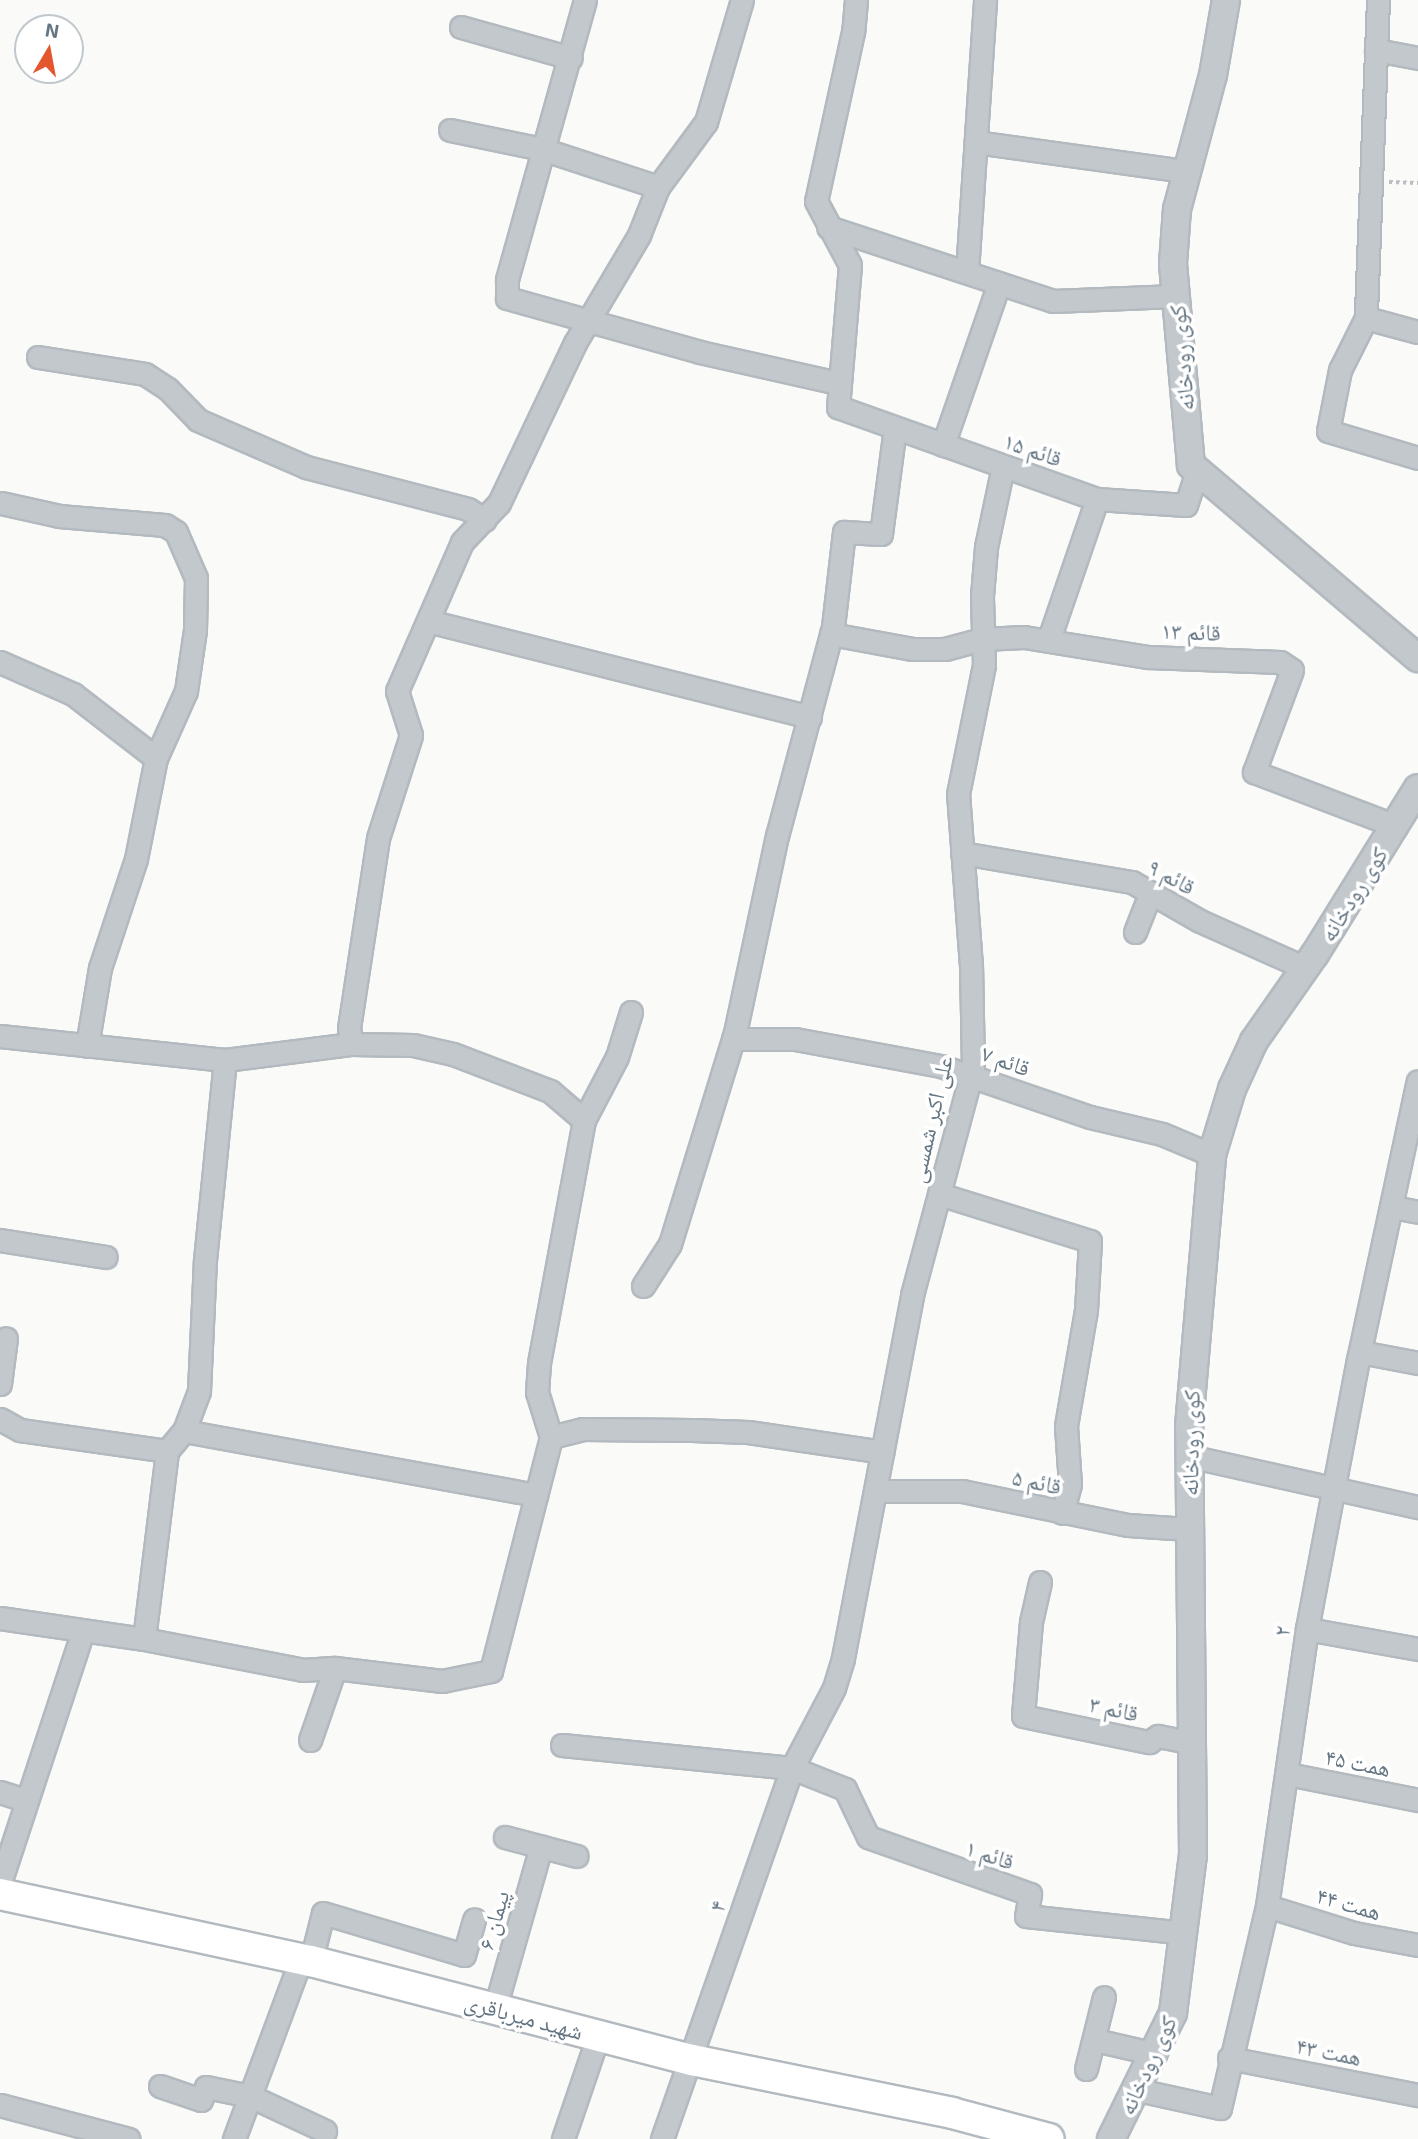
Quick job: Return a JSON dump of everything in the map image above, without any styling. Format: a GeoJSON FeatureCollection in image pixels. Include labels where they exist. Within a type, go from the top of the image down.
{"type":"FeatureCollection","features":[{"type":"Feature","properties":{"kind":"main road","name":"شهید میرباقری"},"geometry":{"type":"LineString","coordinates":[[0,1894],[306,1960],[692,2060],[952,2113],[1049,2139]]}},
{"type":"Feature","properties":{"kind":"street"},"geometry":{"type":"LineString","coordinates":[[584,0],[571,58],[542,149],[507,280],[507,298],[591,318],[701,352],[838,383],[850,265],[843,245],[826,226],[816,201],[853,32],[856,0]]}},
{"type":"Feature","properties":{"kind":"street"},"geometry":{"type":"LineString","coordinates":[[352,1044],[349,1028],[378,838],[411,735],[397,691],[462,542],[499,503],[591,318],[639,235],[658,187],[706,122],[742,0]]}},
{"type":"Feature","properties":{"kind":"street"},"geometry":{"type":"LineString","coordinates":[[967,272],[985,0]]}},
{"type":"Feature","properties":{"kind":"street","name":"کوی رودخانه"},"geometry":{"type":"LineString","coordinates":[[1196,474],[1191,465],[1175,296],[1177,209],[1184,171],[1213,75],[1226,0]]}},
{"type":"Feature","properties":{"kind":"street"},"geometry":{"type":"LineString","coordinates":[[1378,0],[1366,318],[1340,370],[1328,431],[1418,458]]}},
{"type":"Feature","properties":{"kind":"street"},"geometry":{"type":"LineString","coordinates":[[461,27],[571,58]]}},
{"type":"Feature","properties":{"kind":"street"},"geometry":{"type":"LineString","coordinates":[[1376,50],[1418,58]]}},
{"type":"Feature","properties":{"kind":"street"},"geometry":{"type":"LineString","coordinates":[[450,130],[542,149],[658,187]]}},
{"type":"Feature","properties":{"kind":"street"},"geometry":{"type":"LineString","coordinates":[[976,142],[1184,171]]}},
{"type":"Feature","properties":{"kind":"street"},"geometry":{"type":"LineString","coordinates":[[826,226],[1053,301],[1175,296]]}},
{"type":"Feature","properties":{"kind":"street"},"geometry":{"type":"LineString","coordinates":[[943,445],[999,283]]}},
{"type":"Feature","properties":{"kind":"street"},"geometry":{"type":"LineString","coordinates":[[1366,318],[1418,332]]}},
{"type":"Feature","properties":{"kind":"street"},"geometry":{"type":"LineString","coordinates":[[38,357],[145,374],[168,389],[198,419],[306,467],[468,509],[485,520]]}},
{"type":"Feature","properties":{"kind":"street","name":"قائم ۱۵"},"geometry":{"type":"LineString","coordinates":[[838,383],[838,407],[1097,499],[1186,505],[1196,474]]}},
{"type":"Feature","properties":{"kind":"street"},"geometry":{"type":"LineString","coordinates":[[643,1286],[670,1244],[733,1039],[777,836],[831,634],[844,532],[881,534],[895,428]]}},
{"type":"Feature","properties":{"kind":"street","name":"علی اکبر شمسی"},"geometry":{"type":"LineString","coordinates":[[792,1768],[834,1688],[843,1658],[912,1295],[971,1075],[971,966],[958,794],[984,666],[986,547],[1003,466]]}},
{"type":"Feature","properties":{"kind":"street"},"geometry":{"type":"LineString","coordinates":[[1196,474],[1279,536],[1418,658]]}},
{"type":"Feature","properties":{"kind":"street"},"geometry":{"type":"LineString","coordinates":[[1049,639],[1097,499]]}},
{"type":"Feature","properties":{"kind":"street"},"geometry":{"type":"LineString","coordinates":[[1,503],[60,516],[165,525],[176,532],[197,578],[195,630],[186,691],[156,758],[136,859],[100,968],[87,1046]]}},
{"type":"Feature","properties":{"kind":"street"},"geometry":{"type":"LineString","coordinates":[[428,621],[810,717]]}},
{"type":"Feature","properties":{"kind":"street","name":"قائم ۱۳"},"geometry":{"type":"LineString","coordinates":[[831,634],[912,649],[945,649],[983,639],[1049,639],[1148,656],[1280,662],[1292,670],[1254,772],[1395,826]]}},
{"type":"Feature","properties":{"kind":"street"},"geometry":{"type":"LineString","coordinates":[[0,662],[73,694],[156,758]]}},
{"type":"Feature","properties":{"kind":"street","name":"کوی رودخانه"},"geometry":{"type":"LineString","coordinates":[[1111,2139],[1138,2090],[1173,2013],[1193,1855],[1189,1456],[1193,1345],[1212,1155],[1232,1089],[1254,1041],[1305,968],[1418,788]]}},
{"type":"Feature","properties":{"kind":"street","name":"قائم ۹"},"geometry":{"type":"LineString","coordinates":[[962,853],[1132,881],[1150,894],[1305,968]]}},
{"type":"Feature","properties":{"kind":"street"},"geometry":{"type":"LineString","coordinates":[[1135,932],[1150,894]]}},
{"type":"Feature","properties":{"kind":"street"},"geometry":{"type":"LineString","coordinates":[[0,1618],[82,1633],[144,1639],[303,1670],[335,1668],[442,1681],[491,1671],[551,1437],[537,1392],[539,1363],[584,1120],[617,1057],[631,1012]]}},
{"type":"Feature","properties":{"kind":"street"},"geometry":{"type":"LineString","coordinates":[[0,1035],[225,1060],[352,1044],[413,1045],[453,1054],[551,1091],[584,1120]]}},
{"type":"Feature","properties":{"kind":"street","name":"قائم ۷"},"geometry":{"type":"LineString","coordinates":[[733,1039],[795,1039],[971,1075],[1090,1117],[1162,1134],[1212,1155]]}},
{"type":"Feature","properties":{"kind":"street"},"geometry":{"type":"LineString","coordinates":[[144,1639],[167,1451],[184,1432],[199,1391],[205,1260],[225,1060]]}},
{"type":"Feature","properties":{"kind":"street","name":"۲"},"geometry":{"type":"LineString","coordinates":[[1138,2090],[1220,2108],[1229,2058],[1267,1906],[1307,1629],[1360,1352],[1418,1082]]}},
{"type":"Feature","properties":{"kind":"street"},"geometry":{"type":"LineString","coordinates":[[939,1194],[1090,1241],[1086,1310],[1066,1426],[1070,1484],[1062,1513]]}},
{"type":"Feature","properties":{"kind":"street"},"geometry":{"type":"LineString","coordinates":[[1393,1207],[1418,1212]]}},
{"type":"Feature","properties":{"kind":"street"},"geometry":{"type":"LineString","coordinates":[[0,1240],[106,1257]]}},
{"type":"Feature","properties":{"kind":"street"},"geometry":{"type":"LineString","coordinates":[[0,1384],[6,1338]]}},
{"type":"Feature","properties":{"kind":"street"},"geometry":{"type":"LineString","coordinates":[[1360,1352],[1418,1363]]}},
{"type":"Feature","properties":{"kind":"street"},"geometry":{"type":"LineString","coordinates":[[0,1419],[20,1430],[167,1451]]}},
{"type":"Feature","properties":{"kind":"street"},"geometry":{"type":"LineString","coordinates":[[551,1437],[583,1429],[720,1431],[883,1452]]}},
{"type":"Feature","properties":{"kind":"street"},"geometry":{"type":"LineString","coordinates":[[184,1432],[536,1494]]}},
{"type":"Feature","properties":{"kind":"street"},"geometry":{"type":"LineString","coordinates":[[1189,1456],[1334,1491],[1418,1507]]}},
{"type":"Feature","properties":{"kind":"street","name":"قائم ۵"},"geometry":{"type":"LineString","coordinates":[[876,1491],[962,1491],[1128,1525],[1188,1529]]}},
{"type":"Feature","properties":{"kind":"street","name":"قائم ۳"},"geometry":{"type":"LineString","coordinates":[[1040,1582],[1031,1622],[1023,1716],[1149,1742],[1158,1736],[1193,1743]]}},
{"type":"Feature","properties":{"kind":"street"},"geometry":{"type":"LineString","coordinates":[[1307,1629],[1418,1649]]}},
{"type":"Feature","properties":{"kind":"street"},"geometry":{"type":"LineString","coordinates":[[0,1883],[25,1800],[82,1633]]}},
{"type":"Feature","properties":{"kind":"street"},"geometry":{"type":"LineString","coordinates":[[310,1740],[335,1668]]}},
{"type":"Feature","properties":{"kind":"street"},"geometry":{"type":"LineString","coordinates":[[562,1745],[792,1768]]}},
{"type":"Feature","properties":{"kind":"street","name":"قائم ۱"},"geometry":{"type":"LineString","coordinates":[[792,1768],[845,1789],[868,1837],[1030,1894],[1026,1916],[1184,1933]]}},
{"type":"Feature","properties":{"kind":"street","name":"۴"},"geometry":{"type":"LineString","coordinates":[[662,2139],[692,2060],[792,1768]]}},
{"type":"Feature","properties":{"kind":"street","name":"همت ۴۵"},"geometry":{"type":"LineString","coordinates":[[1288,1774],[1418,1800]]}},
{"type":"Feature","properties":{"kind":"street"},"geometry":{"type":"LineString","coordinates":[[0,1792],[25,1800]]}},
{"type":"Feature","properties":{"kind":"street"},"geometry":{"type":"LineString","coordinates":[[505,1837],[577,1856]]}},
{"type":"Feature","properties":{"kind":"street","name":"پیمان ۶"},"geometry":{"type":"LineString","coordinates":[[495,2008],[541,1846]]}},
{"type":"Feature","properties":{"kind":"street","name":"همت ۴۴"},"geometry":{"type":"LineString","coordinates":[[1267,1906],[1354,1933],[1418,1945]]}},
{"type":"Feature","properties":{"kind":"street"},"geometry":{"type":"LineString","coordinates":[[234,2139],[323,1913],[464,1955],[474,1919]]}},
{"type":"Feature","properties":{"kind":"street"},"geometry":{"type":"LineString","coordinates":[[1086,2069],[1104,1997]]}},
{"type":"Feature","properties":{"kind":"street"},"geometry":{"type":"LineString","coordinates":[[563,2139],[598,2036]]}},
{"type":"Feature","properties":{"kind":"street"},"geometry":{"type":"LineString","coordinates":[[1095,2040],[1155,2054]]}},
{"type":"Feature","properties":{"kind":"street","name":"همت ۴۳"},"geometry":{"type":"LineString","coordinates":[[1229,2058],[1418,2095]]}},
{"type":"Feature","properties":{"kind":"street"},"geometry":{"type":"LineString","coordinates":[[160,2086],[201,2100],[206,2087],[250,2096],[325,2132]]}},
{"type":"Feature","properties":{"kind":"street"},"geometry":{"type":"LineString","coordinates":[[0,2105],[129,2139]]}},
{"type":"Feature","properties":{"kind":"path"},"geometry":{"type":"LineString","coordinates":[[1371,181],[1418,183]]}}]}
